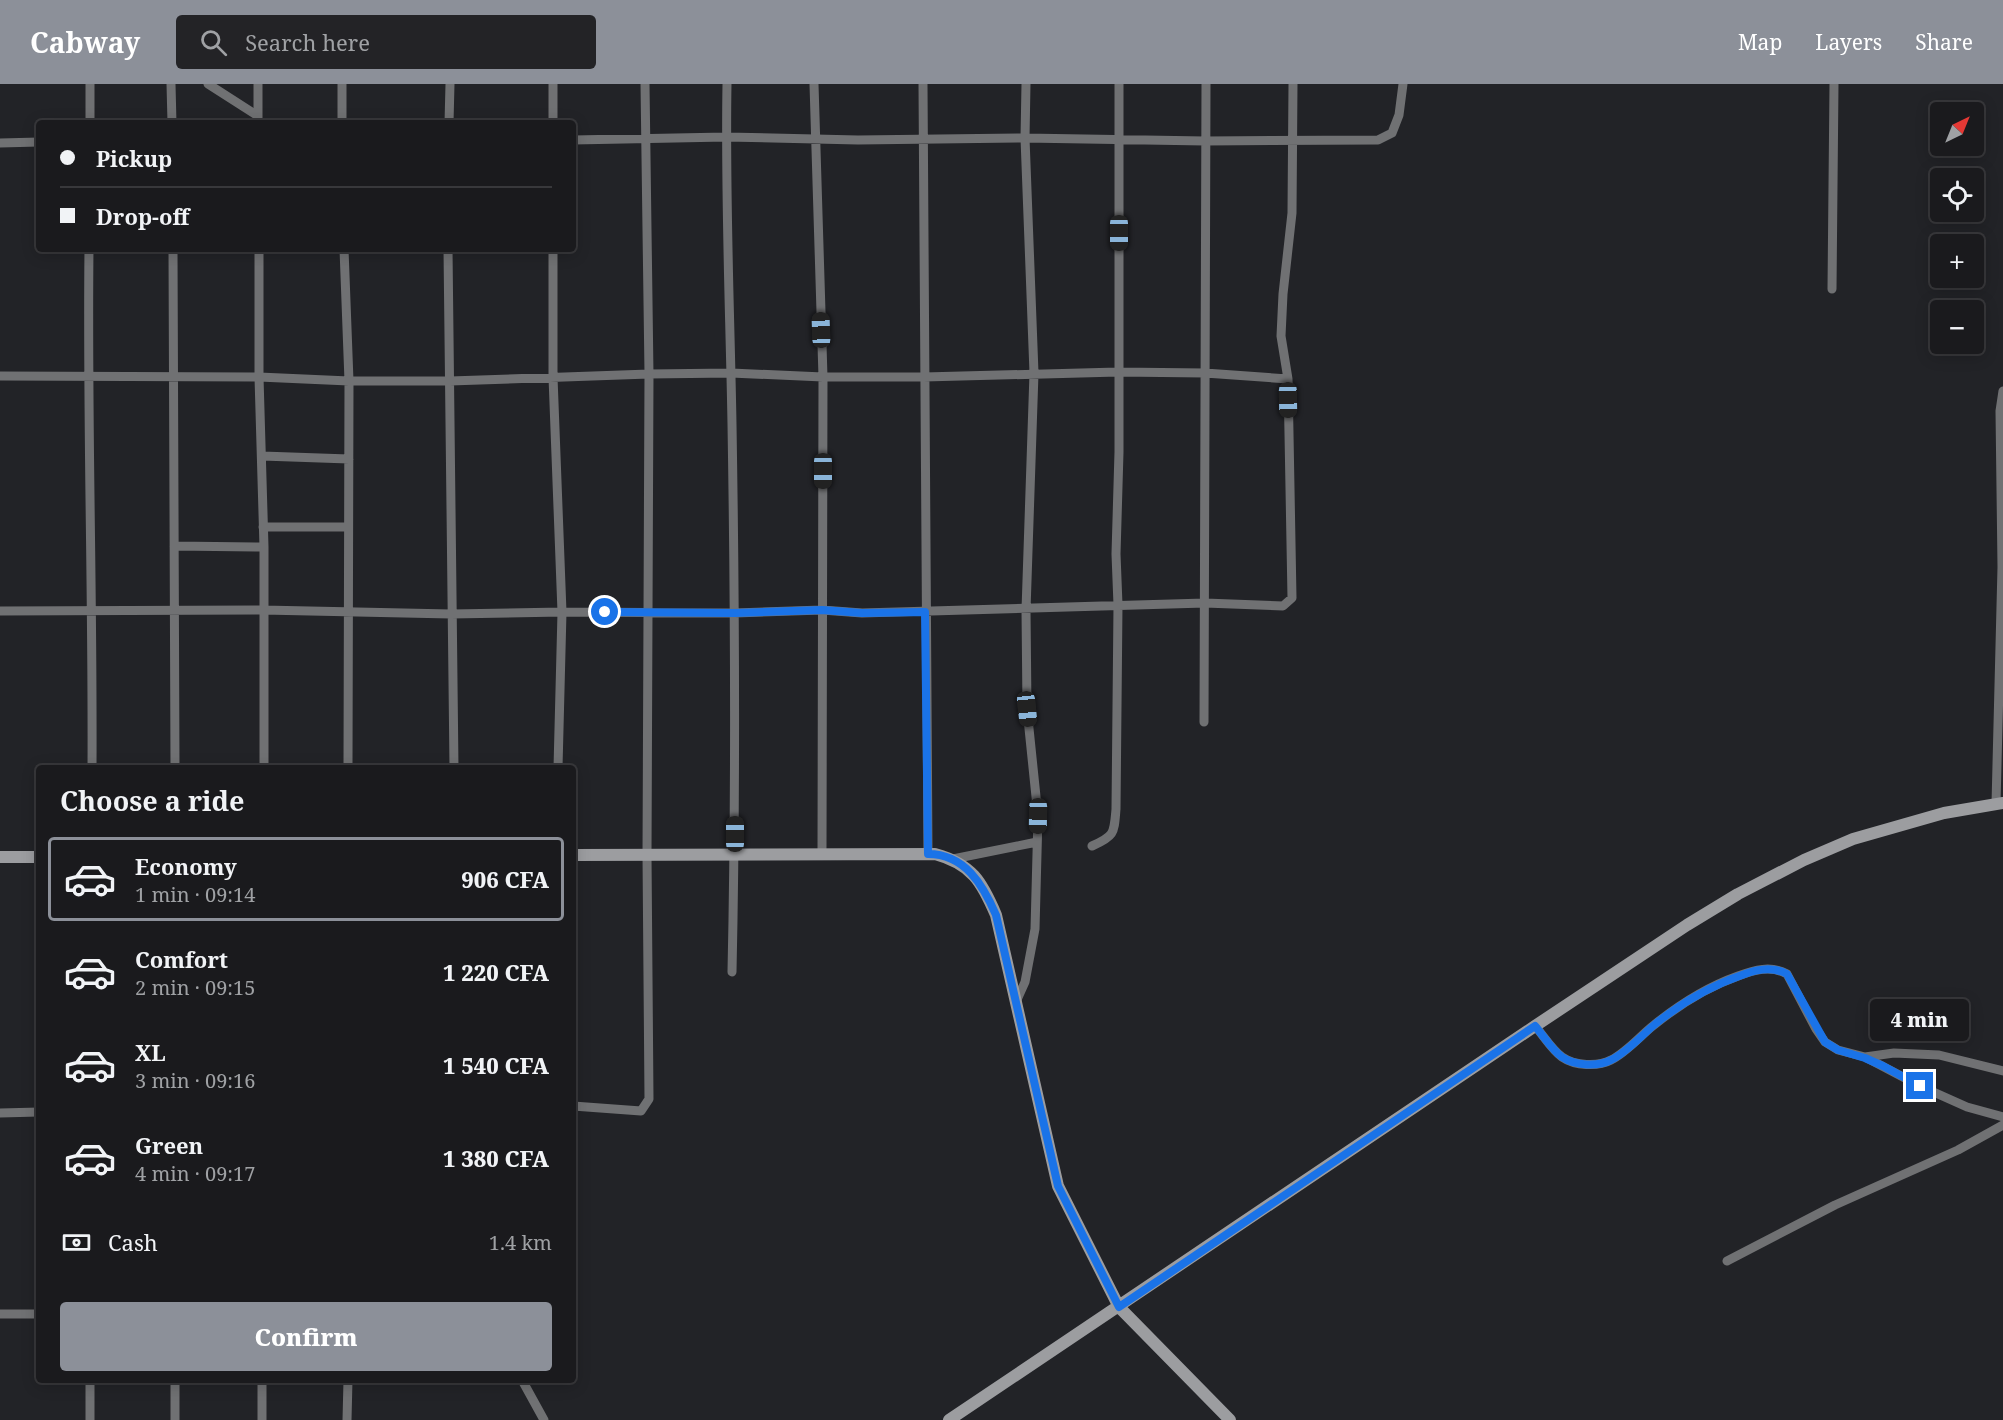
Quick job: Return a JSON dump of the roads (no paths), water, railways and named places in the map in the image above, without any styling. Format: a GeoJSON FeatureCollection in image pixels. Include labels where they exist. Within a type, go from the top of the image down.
{"type":"FeatureCollection","features":[{"type":"Feature","properties":{"kind":"main road"},"geometry":{"type":"LineString","coordinates":[[949,1420],[1686,925],[1738,894],[1804,860],[1852,839],[1944,813],[2000,804]]}},
{"type":"Feature","properties":{"kind":"main road"},"geometry":{"type":"LineString","coordinates":[[576,855],[928,854],[953,859],[970,870],[986,891],[996,915],[1058,1186],[1119,1307],[1230,1420]]}},
{"type":"Feature","properties":{"kind":"main road"},"geometry":{"type":"LineString","coordinates":[[0,857],[36,857]]}},
{"type":"Feature","properties":{"kind":"street"},"geometry":{"type":"LineString","coordinates":[[90,84],[90,120]]}},
{"type":"Feature","properties":{"kind":"street"},"geometry":{"type":"LineString","coordinates":[[171,84],[172,120]]}},
{"type":"Feature","properties":{"kind":"street"},"geometry":{"type":"LineString","coordinates":[[208,84],[258,119]]}},
{"type":"Feature","properties":{"kind":"street"},"geometry":{"type":"LineString","coordinates":[[258,84],[258,119]]}},
{"type":"Feature","properties":{"kind":"street"},"geometry":{"type":"LineString","coordinates":[[342,84],[342,120]]}},
{"type":"Feature","properties":{"kind":"street"},"geometry":{"type":"LineString","coordinates":[[449,120],[450,84]]}},
{"type":"Feature","properties":{"kind":"street"},"geometry":{"type":"LineString","coordinates":[[553,84],[553,120]]}},
{"type":"Feature","properties":{"kind":"street"},"geometry":{"type":"LineString","coordinates":[[576,1106],[641,1111],[649,1099],[647,855],[649,374],[645,84]]}},
{"type":"Feature","properties":{"kind":"street"},"geometry":{"type":"LineString","coordinates":[[727,84],[726,137],[735,613],[735,854],[732,972]]}},
{"type":"Feature","properties":{"kind":"street"},"geometry":{"type":"LineString","coordinates":[[813,84],[823,378],[822,854]]}},
{"type":"Feature","properties":{"kind":"street"},"geometry":{"type":"LineString","coordinates":[[923,84],[928,854]]}},
{"type":"Feature","properties":{"kind":"street"},"geometry":{"type":"LineString","coordinates":[[1016,1002],[1025,982],[1035,929],[1038,816],[1027,709],[1026,610],[1034,373],[1025,138],[1026,84]]}},
{"type":"Feature","properties":{"kind":"street"},"geometry":{"type":"LineString","coordinates":[[1092,846],[1106,840],[1114,831],[1118,605],[1116,554],[1119,452],[1119,84]]}},
{"type":"Feature","properties":{"kind":"street"},"geometry":{"type":"LineString","coordinates":[[1204,722],[1206,84]]}},
{"type":"Feature","properties":{"kind":"street"},"geometry":{"type":"LineString","coordinates":[[0,610],[263,610],[451,614],[735,613],[822,610],[862,613],[1205,603],[1283,606],[1292,598],[1288,379],[1281,336],[1292,213],[1293,84]]}},
{"type":"Feature","properties":{"kind":"street"},"geometry":{"type":"LineString","coordinates":[[576,140],[726,137],[923,140],[1025,138],[1119,141],[1378,140],[1392,133],[1399,115],[1403,84]]}},
{"type":"Feature","properties":{"kind":"street"},"geometry":{"type":"LineString","coordinates":[[1832,289],[1834,84]]}},
{"type":"Feature","properties":{"kind":"street"},"geometry":{"type":"LineString","coordinates":[[0,143],[36,142]]}},
{"type":"Feature","properties":{"kind":"street"},"geometry":{"type":"LineString","coordinates":[[89,252],[87,376],[92,609],[92,765]]}},
{"type":"Feature","properties":{"kind":"street"},"geometry":{"type":"LineString","coordinates":[[173,252],[175,765]]}},
{"type":"Feature","properties":{"kind":"street"},"geometry":{"type":"LineString","coordinates":[[259,252],[264,547],[264,765]]}},
{"type":"Feature","properties":{"kind":"street"},"geometry":{"type":"LineString","coordinates":[[344,252],[349,381],[348,765]]}},
{"type":"Feature","properties":{"kind":"street"},"geometry":{"type":"LineString","coordinates":[[448,252],[454,765]]}},
{"type":"Feature","properties":{"kind":"street"},"geometry":{"type":"LineString","coordinates":[[553,252],[553,377],[562,612],[558,765]]}},
{"type":"Feature","properties":{"kind":"street"},"geometry":{"type":"LineString","coordinates":[[0,376],[260,377],[349,381],[450,381],[649,374],[731,373],[823,378],[1118,372],[1205,373],[1288,379]]}},
{"type":"Feature","properties":{"kind":"street"},"geometry":{"type":"LineString","coordinates":[[2000,804],[2002,478],[2000,411],[2003,391]]}},
{"type":"Feature","properties":{"kind":"street"},"geometry":{"type":"LineString","coordinates":[[262,456],[349,459]]}},
{"type":"Feature","properties":{"kind":"street"},"geometry":{"type":"LineString","coordinates":[[263,527],[348,527]]}},
{"type":"Feature","properties":{"kind":"street"},"geometry":{"type":"LineString","coordinates":[[174,546],[264,547]]}},
{"type":"Feature","properties":{"kind":"street"},"geometry":{"type":"LineString","coordinates":[[953,859],[1037,843]]}},
{"type":"Feature","properties":{"kind":"street"},"geometry":{"type":"LineString","coordinates":[[1535,1026],[1561,1056],[1580,1063],[1601,1064],[1613,1059],[1655,1024],[1693,997],[1751,971],[1780,970],[1787,974],[1825,1042],[1838,1050],[1865,1058],[1958,1103],[2003,1117]]}},
{"type":"Feature","properties":{"kind":"street"},"geometry":{"type":"LineString","coordinates":[[1865,1058],[1894,1053],[1939,1055],[2003,1071]]}},
{"type":"Feature","properties":{"kind":"street"},"geometry":{"type":"LineString","coordinates":[[0,1113],[36,1113]]}},
{"type":"Feature","properties":{"kind":"street"},"geometry":{"type":"LineString","coordinates":[[1727,1261],[1835,1205],[1958,1150],[2003,1125]]}},
{"type":"Feature","properties":{"kind":"street"},"geometry":{"type":"LineString","coordinates":[[0,1314],[36,1314]]}},
{"type":"Feature","properties":{"kind":"street"},"geometry":{"type":"LineString","coordinates":[[90,1383],[90,1420]]}},
{"type":"Feature","properties":{"kind":"street"},"geometry":{"type":"LineString","coordinates":[[175,1383],[175,1420]]}},
{"type":"Feature","properties":{"kind":"street"},"geometry":{"type":"LineString","coordinates":[[261,1383],[262,1420]]}},
{"type":"Feature","properties":{"kind":"street"},"geometry":{"type":"LineString","coordinates":[[347,1420],[348,1383]]}},
{"type":"Feature","properties":{"kind":"street"},"geometry":{"type":"LineString","coordinates":[[524,1383],[544,1420]]}}]}
